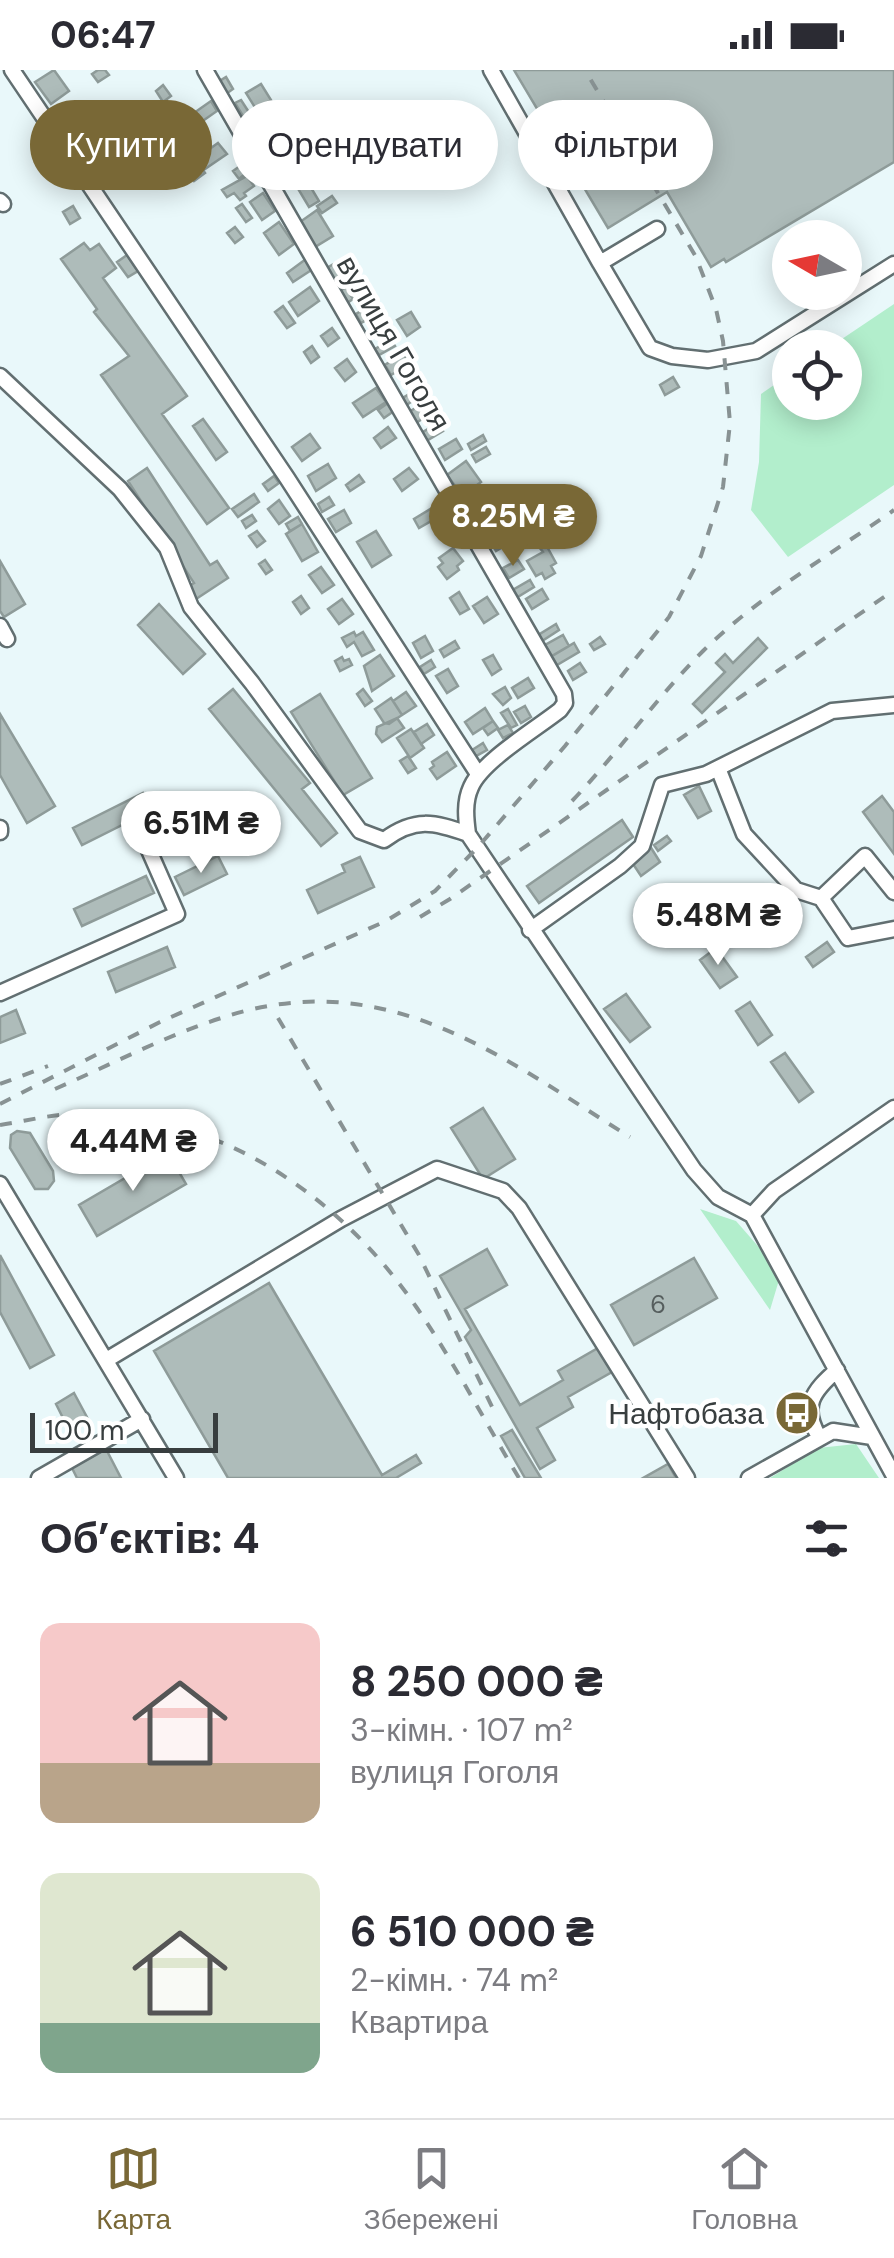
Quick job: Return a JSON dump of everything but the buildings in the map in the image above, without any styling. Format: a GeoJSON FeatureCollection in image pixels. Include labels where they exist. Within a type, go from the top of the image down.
{"type":"FeatureCollection","features":[{"type":"Feature","properties":{"kind":"street"},"geometry":{"type":"LineString","coordinates":[[12,70],[254,428],[478,774],[466,806],[468,834],[694,1170],[718,1196],[752,1215],[894,1476]]}},
{"type":"Feature","properties":{"kind":"street","name":"вулиця Гоголя"},"geometry":{"type":"LineString","coordinates":[[205,70],[564,694],[565,703],[560,710],[478,774]]}},
{"type":"Feature","properties":{"kind":"street"},"geometry":{"type":"LineString","coordinates":[[491,70],[650,348],[672,356],[708,360],[756,352],[894,264]]}},
{"type":"Feature","properties":{"kind":"street"},"geometry":{"type":"LineString","coordinates":[[600,263],[656,229]]}},
{"type":"Feature","properties":{"kind":"street"},"geometry":{"type":"LineString","coordinates":[[0,376],[132,504],[167,548],[190,607],[252,683],[360,831],[384,840],[402,826],[430,823],[468,834]]}},
{"type":"Feature","properties":{"kind":"street"},"geometry":{"type":"LineString","coordinates":[[530,930],[642,846],[662,784],[718,768],[832,711],[894,704]]}},
{"type":"Feature","properties":{"kind":"street"},"geometry":{"type":"LineString","coordinates":[[718,768],[744,834],[796,890],[822,898],[848,938],[894,929]]}},
{"type":"Feature","properties":{"kind":"street"},"geometry":{"type":"LineString","coordinates":[[0,993],[177,914],[148,848]]}},
{"type":"Feature","properties":{"kind":"street"},"geometry":{"type":"LineString","coordinates":[[822,898],[865,856],[894,892]]}},
{"type":"Feature","properties":{"kind":"street"},"geometry":{"type":"LineString","coordinates":[[752,1215],[774,1191],[894,1108]]}},
{"type":"Feature","properties":{"kind":"street"},"geometry":{"type":"LineString","coordinates":[[108,1359],[342,1219],[437,1169],[503,1190],[519,1208],[687,1478]]}},
{"type":"Feature","properties":{"kind":"street"},"geometry":{"type":"LineString","coordinates":[[0,1184],[176,1478]]}},
{"type":"Feature","properties":{"kind":"street"},"geometry":{"type":"LineString","coordinates":[[819,1437],[812,1426],[812,1397],[816,1388],[837,1370]]}},
{"type":"Feature","properties":{"kind":"street"},"geometry":{"type":"LineString","coordinates":[[38,1478],[142,1419]]}},
{"type":"Feature","properties":{"kind":"street"},"geometry":{"type":"LineString","coordinates":[[749,1478],[819,1437],[842,1430],[872,1438]]}},
{"type":"Feature","properties":{"kind":"green space"},"geometry":{"type":"Polygon","coordinates":[[[894,304],[894,485],[788,557],[751,510],[759,462],[761,394],[772,386],[772,420],[862,420],[862,330],[855,330],[894,304]]]}},
{"type":"Feature","properties":{"kind":"green space"},"geometry":{"type":"Polygon","coordinates":[[[700,1209],[736,1221],[772,1262],[779,1280],[770,1310],[700,1209]]]}},
{"type":"Feature","properties":{"kind":"green space"},"geometry":{"type":"Polygon","coordinates":[[[856,1444],[879,1478],[770,1478],[818,1448],[856,1444]]]}},
{"type":"Feature","properties":{"kind":"railway"},"geometry":{"type":"LineString","coordinates":[[0,1104],[160,1022],[386,921],[435,891],[565,746],[669,617],[701,556],[723,487],[730,423],[723,341],[716,309],[696,257],[585,70]]}},
{"type":"Feature","properties":{"kind":"railway"},"geometry":{"type":"LineString","coordinates":[[572,801],[686,669],[725,631],[771,594],[894,510]]}},
{"type":"Feature","properties":{"kind":"railway"},"geometry":{"type":"LineString","coordinates":[[420,917],[894,590]]}},
{"type":"Feature","properties":{"kind":"railway"},"geometry":{"type":"LineString","coordinates":[[55,1089],[173,1036],[245,1011],[300,1002],[352,1004],[402,1014],[449,1031],[540,1080],[630,1137]]}},
{"type":"Feature","properties":{"kind":"railway"},"geometry":{"type":"LineString","coordinates":[[278,1018],[419,1255],[496,1415]]}},
{"type":"Feature","properties":{"kind":"railway"},"geometry":{"type":"LineString","coordinates":[[0,1084],[48,1066]]}},
{"type":"Feature","properties":{"kind":"railway"},"geometry":{"type":"LineString","coordinates":[[0,1125],[60,1115],[114,1115],[167,1124],[216,1140],[264,1164],[308,1193],[385,1266],[417,1308],[519,1478]]}},
{"type":"Feature","properties":{"kind":"place","name":"Нафтобаза"},"geometry":{"type":"Point","coordinates":[797,1413]}}]}
